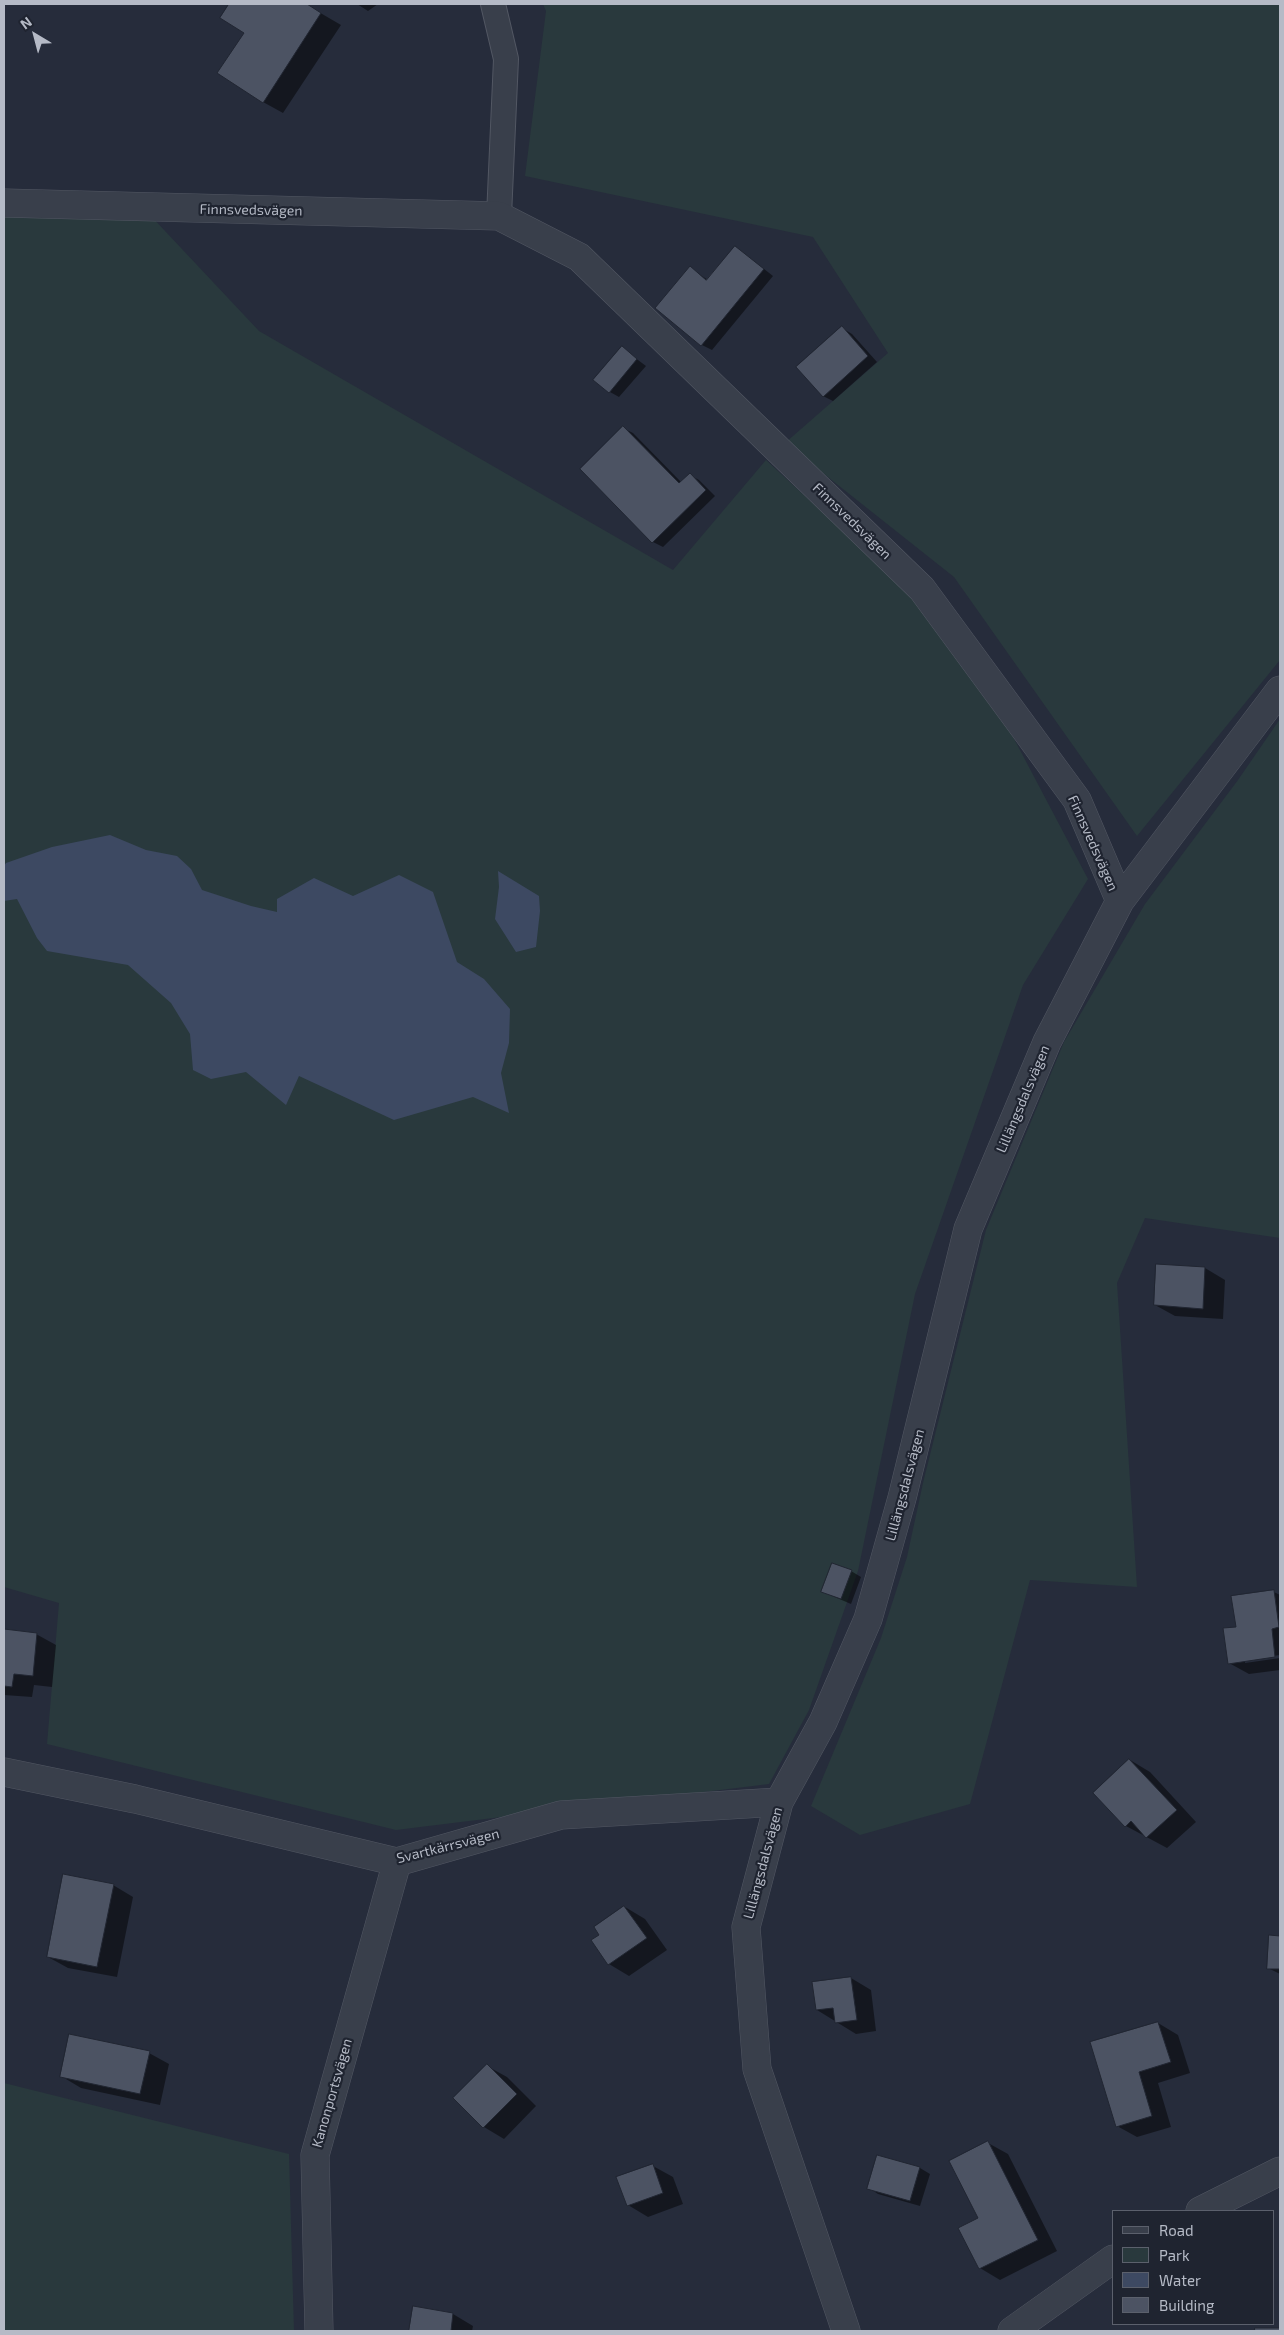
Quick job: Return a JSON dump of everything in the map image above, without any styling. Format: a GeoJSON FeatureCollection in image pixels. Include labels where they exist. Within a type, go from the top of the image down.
{"type":"FeatureCollection","features":[{"type":"Feature","properties":{"kind":"street","name":"Finnsvedsvägen"},"geometry":{"type":"LineString","coordinates":[[4,203],[499,216],[579,258],[922,590],[1077,800],[1120,901]]}},
{"type":"Feature","properties":{"kind":"street","name":"Lillängsdalsvägen"},"geometry":{"type":"LineString","coordinates":[[846,2331],[757,2069],[746,1927],[780,1802],[823,1722],[868,1619],[902,1498],[968,1229],[1047,1042],[1120,901],[1280,690]]}},
{"type":"Feature","properties":{"kind":"street","name":"Svartkärrsvägen"},"geometry":{"type":"LineString","coordinates":[[4,1772],[135,1799],[397,1862],[562,1815],[780,1802]]}},
{"type":"Feature","properties":{"kind":"street","name":"Kanonportsvägen"},"geometry":{"type":"LineString","coordinates":[[319,2331],[314,2155],[397,1862]]}},
{"type":"Feature","properties":{"kind":"street"},"geometry":{"type":"LineString","coordinates":[[1202,2210],[1280,2171]]}},
{"type":"Feature","properties":{"kind":"street"},"geometry":{"type":"LineString","coordinates":[[1012,2331],[1112,2260]]}},
{"type":"Feature","properties":{"kind":"lane"},"geometry":{"type":"LineString","coordinates":[[493,4],[506,59],[499,216]]}},
{"type":"Feature","properties":{"kind":"green space"},"geometry":{"type":"Polygon","coordinates":[[[543,4],[1280,4],[1280,660],[1137,836],[954,577],[785,443],[888,353],[813,237],[525,176],[546,11],[543,4]]]}},
{"type":"Feature","properties":{"kind":"green space"},"geometry":{"type":"Polygon","coordinates":[[[4,212],[150,215],[259,331],[673,570],[766,460],[912,595],[1002,716],[1088,879],[1023,985],[915,1294],[858,1571],[809,1710],[769,1784],[396,1830],[47,1744],[59,1603],[4,1587],[4,212]]]}},
{"type":"Feature","properties":{"kind":"green space"},"geometry":{"type":"Polygon","coordinates":[[[1280,719],[1280,1238],[1145,1218],[1117,1283],[1137,1587],[1030,1580],[970,1804],[860,1835],[811,1806],[881,1638],[907,1557],[923,1483],[986,1230],[1064,1042],[1145,904],[1238,780],[1280,719]]]}},
{"type":"Feature","properties":{"kind":"green space"},"geometry":{"type":"Polygon","coordinates":[[[4,2083],[289,2154],[294,2331],[4,2331],[4,2083]]]}},
{"type":"Feature","properties":{"kind":"water"},"geometry":{"type":"Polygon","coordinates":[[[110,835],[146,850],[177,856],[191,869],[202,890],[251,906],[277,912],[277,899],[314,878],[353,896],[399,875],[433,892],[457,962],[484,979],[510,1009],[509,1043],[501,1073],[509,1113],[473,1097],[394,1120],[299,1076],[286,1105],[246,1072],[211,1079],[193,1070],[190,1034],[171,1003],[128,965],[47,951],[37,938],[17,899],[4,901],[4,866],[6,863],[52,847],[110,835]]]}},
{"type":"Feature","properties":{"kind":"water"},"geometry":{"type":"Polygon","coordinates":[[[498,871],[539,896],[540,911],[536,947],[516,952],[495,919],[499,887],[498,871]]]}},
{"type":"Feature","properties":{"kind":"building"},"geometry":{"type":"Polygon","coordinates":[[[229,4],[307,4],[321,13],[263,103],[217,73],[244,33],[220,18],[229,4]]]}},
{"type":"Feature","properties":{"kind":"building"},"geometry":{"type":"Polygon","coordinates":[[[735,246],[764,269],[701,346],[655,308],[690,266],[706,280],[735,246]]]}},
{"type":"Feature","properties":{"kind":"building"},"geometry":{"type":"Polygon","coordinates":[[[842,326],[868,356],[823,397],[796,367],[842,326]]]}},
{"type":"Feature","properties":{"kind":"building"},"geometry":{"type":"Polygon","coordinates":[[[622,346],[637,359],[609,393],[593,380],[622,346]]]}},
{"type":"Feature","properties":{"kind":"building"},"geometry":{"type":"Polygon","coordinates":[[[623,426],[679,483],[690,473],[706,490],[652,543],[580,469],[623,426]]]}},
{"type":"Feature","properties":{"kind":"building"},"geometry":{"type":"Polygon","coordinates":[[[1156,1264],[1205,1267],[1203,1309],[1154,1305],[1156,1264]]]}},
{"type":"Feature","properties":{"kind":"building"},"geometry":{"type":"Polygon","coordinates":[[[832,1563],[852,1570],[841,1599],[821,1592],[832,1563]]]}},
{"type":"Feature","properties":{"kind":"building"},"geometry":{"type":"Polygon","coordinates":[[[1274,1590],[1279,1627],[1272,1629],[1275,1657],[1228,1664],[1223,1628],[1236,1627],[1231,1596],[1274,1590]]]}},
{"type":"Feature","properties":{"kind":"building"},"geometry":{"type":"Polygon","coordinates":[[[4,1629],[37,1633],[33,1676],[14,1674],[12,1687],[4,1686],[4,1629]]]}},
{"type":"Feature","properties":{"kind":"building"},"geometry":{"type":"Polygon","coordinates":[[[1129,1759],[1177,1810],[1146,1838],[1131,1821],[1125,1827],[1093,1793],[1129,1759]]]}},
{"type":"Feature","properties":{"kind":"building"},"geometry":{"type":"Polygon","coordinates":[[[63,1874],[114,1884],[97,1967],[47,1957],[63,1874]]]}},
{"type":"Feature","properties":{"kind":"building"},"geometry":{"type":"Polygon","coordinates":[[[624,1906],[647,1938],[608,1965],[591,1940],[599,1935],[594,1927],[624,1906]]]}},
{"type":"Feature","properties":{"kind":"building"},"geometry":{"type":"Polygon","coordinates":[[[1269,1935],[1280,1936],[1280,1969],[1267,1969],[1269,1935]]]}},
{"type":"Feature","properties":{"kind":"building"},"geometry":{"type":"Polygon","coordinates":[[[851,1977],[857,2020],[835,2023],[833,2008],[816,2010],[812,1982],[851,1977]]]}},
{"type":"Feature","properties":{"kind":"building"},"geometry":{"type":"Polygon","coordinates":[[[1158,2022],[1171,2062],[1139,2072],[1152,2116],[1116,2127],[1090,2042],[1158,2022]]]}},
{"type":"Feature","properties":{"kind":"building"},"geometry":{"type":"Polygon","coordinates":[[[69,2034],[150,2051],[140,2094],[60,2077],[69,2034]]]}},
{"type":"Feature","properties":{"kind":"building"},"geometry":{"type":"Polygon","coordinates":[[[487,2064],[517,2094],[483,2128],[453,2098],[487,2064]]]}},
{"type":"Feature","properties":{"kind":"building"},"geometry":{"type":"Polygon","coordinates":[[[988,2141],[1038,2240],[979,2269],[958,2228],[978,2218],[949,2161],[988,2141]]]}},
{"type":"Feature","properties":{"kind":"building"},"geometry":{"type":"Polygon","coordinates":[[[877,2155],[920,2167],[910,2201],[867,2189],[877,2155]]]}},
{"type":"Feature","properties":{"kind":"building"},"geometry":{"type":"Polygon","coordinates":[[[653,2164],[663,2193],[627,2206],[616,2177],[653,2164]]]}},
{"type":"Feature","properties":{"kind":"building"},"geometry":{"type":"Polygon","coordinates":[[[413,2306],[453,2313],[451,2331],[409,2331],[413,2306]]]}},
{"type":"Feature","properties":{"kind":"building"},"geometry":{"type":"Polygon","coordinates":[[[1255,2328],[1280,2328],[1280,2331],[1255,2331],[1255,2328]]]}}]}
